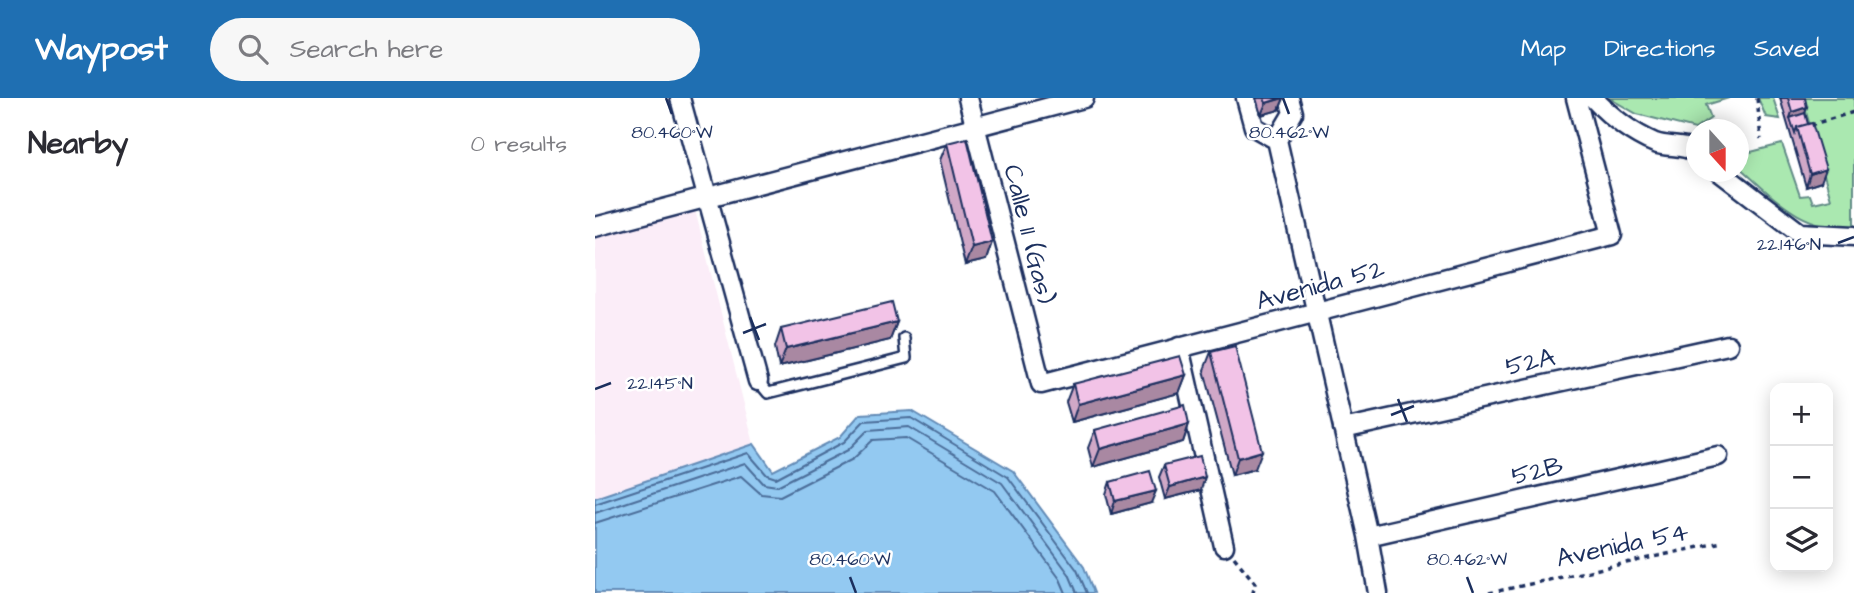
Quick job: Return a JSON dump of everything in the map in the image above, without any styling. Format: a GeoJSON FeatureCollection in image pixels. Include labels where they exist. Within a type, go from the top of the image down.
{"type":"FeatureCollection","features":[{"type":"Feature","properties":{"kind":"street"},"geometry":{"type":"LineString","coordinates":[[680,98],[758,381]]}},
{"type":"Feature","properties":{"kind":"street","name":"Calle 11 (Gas)"},"geometry":{"type":"LineString","coordinates":[[968,98],[1041,384]]}},
{"type":"Feature","properties":{"kind":"street"},"geometry":{"type":"LineString","coordinates":[[595,227],[1084,98]]}},
{"type":"Feature","properties":{"kind":"street"},"geometry":{"type":"LineString","coordinates":[[1246,98],[1254,127],[1277,140]]}},
{"type":"Feature","properties":{"kind":"street"},"geometry":{"type":"LineString","coordinates":[[1289,98],[1293,113],[1277,140],[1368,536],[1378,593]]}},
{"type":"Feature","properties":{"kind":"street","name":"Avenida 52"},"geometry":{"type":"LineString","coordinates":[[1041,384],[1612,235],[1576,98]]}},
{"type":"Feature","properties":{"kind":"street"},"geometry":{"type":"LineString","coordinates":[[1593,98],[1612,119],[1653,142],[1686,148]]}},
{"type":"Feature","properties":{"kind":"street"},"geometry":{"type":"LineString","coordinates":[[1733,182],[1800,233],[1854,236]]}},
{"type":"Feature","properties":{"kind":"street","name":"52A"},"geometry":{"type":"LineString","coordinates":[[1343,429],[1728,345]]}},
{"type":"Feature","properties":{"kind":"street"},"geometry":{"type":"LineString","coordinates":[[1179,348],[1224,546]]}},
{"type":"Feature","properties":{"kind":"street","name":"52B"},"geometry":{"type":"LineString","coordinates":[[1368,536],[1718,456]]}},
{"type":"Feature","properties":{"kind":"lane"},"geometry":{"type":"LineString","coordinates":[[758,381],[768,393],[906,358],[904,338]]}},
{"type":"Feature","properties":{"kind":"path"},"geometry":{"type":"LineString","coordinates":[[1757,98],[1761,139]]}},
{"type":"Feature","properties":{"kind":"path"},"geometry":{"type":"LineString","coordinates":[[1810,125],[1854,112]]}},
{"type":"Feature","properties":{"kind":"path","name":"Avenida 54"},"geometry":{"type":"LineString","coordinates":[[1489,593],[1722,542]]}},
{"type":"Feature","properties":{"kind":"path"},"geometry":{"type":"LineString","coordinates":[[1224,546],[1255,583],[1253,593]]}},
{"type":"Feature","properties":{"kind":"shaded area"},"geometry":{"type":"Polygon","coordinates":[[[695,210],[754,444],[595,498],[595,235],[695,210]]]}},
{"type":"Feature","properties":{"kind":"green space"},"geometry":{"type":"Polygon","coordinates":[[[1609,98],[1729,98],[1706,105],[1711,118],[1686,119],[1686,127],[1637,114],[1609,98]]]}},
{"type":"Feature","properties":{"kind":"green space"},"geometry":{"type":"Polygon","coordinates":[[[1758,98],[1773,98],[1780,119],[1766,117],[1758,98]]]}},
{"type":"Feature","properties":{"kind":"green space"},"geometry":{"type":"Polygon","coordinates":[[[1802,98],[1854,98],[1854,228],[1819,224],[1804,218],[1778,201],[1749,176],[1749,152],[1782,144],[1800,196],[1810,195],[1813,203],[1831,199],[1802,98]]]}},
{"type":"Feature","properties":{"kind":"water"},"geometry":{"type":"Polygon","coordinates":[[[912,411],[1013,471],[1084,567],[1094,593],[595,593],[595,498],[754,444],[773,471],[840,437],[860,414],[912,411]]]}},
{"type":"Feature","properties":{"kind":"building"},"geometry":{"type":"Polygon","coordinates":[[[1264,98],[1282,98],[1266,103],[1264,98]]]}},
{"type":"Feature","properties":{"kind":"building"},"geometry":{"type":"Polygon","coordinates":[[[1788,98],[1805,98],[1807,107],[1792,112],[1788,98]]]}},
{"type":"Feature","properties":{"kind":"building"},"geometry":{"type":"Polygon","coordinates":[[[1805,113],[1808,124],[1797,127],[1795,133],[1790,118],[1805,113]]]}},
{"type":"Feature","properties":{"kind":"building"},"geometry":{"type":"Polygon","coordinates":[[[1812,123],[1826,169],[1810,174],[1797,127],[1812,123]]]}},
{"type":"Feature","properties":{"kind":"building"},"geometry":{"type":"Polygon","coordinates":[[[967,138],[992,242],[972,247],[947,143],[967,138]]]}},
{"type":"Feature","properties":{"kind":"building"},"geometry":{"type":"Polygon","coordinates":[[[892,302],[897,322],[786,349],[781,329],[892,302]]]}},
{"type":"Feature","properties":{"kind":"building"},"geometry":{"type":"Polygon","coordinates":[[[1235,346],[1262,451],[1238,458],[1211,352],[1235,346]]]}},
{"type":"Feature","properties":{"kind":"building"},"geometry":{"type":"Polygon","coordinates":[[[1180,356],[1186,375],[1078,404],[1073,384],[1180,356]]]}},
{"type":"Feature","properties":{"kind":"building"},"geometry":{"type":"Polygon","coordinates":[[[1185,405],[1189,424],[1100,449],[1095,430],[1185,405]]]}},
{"type":"Feature","properties":{"kind":"building"},"geometry":{"type":"Polygon","coordinates":[[[1200,456],[1205,477],[1170,487],[1164,465],[1200,456]]]}},
{"type":"Feature","properties":{"kind":"building"},"geometry":{"type":"Polygon","coordinates":[[[1150,471],[1156,491],[1115,501],[1110,482],[1150,471]]]}}]}
